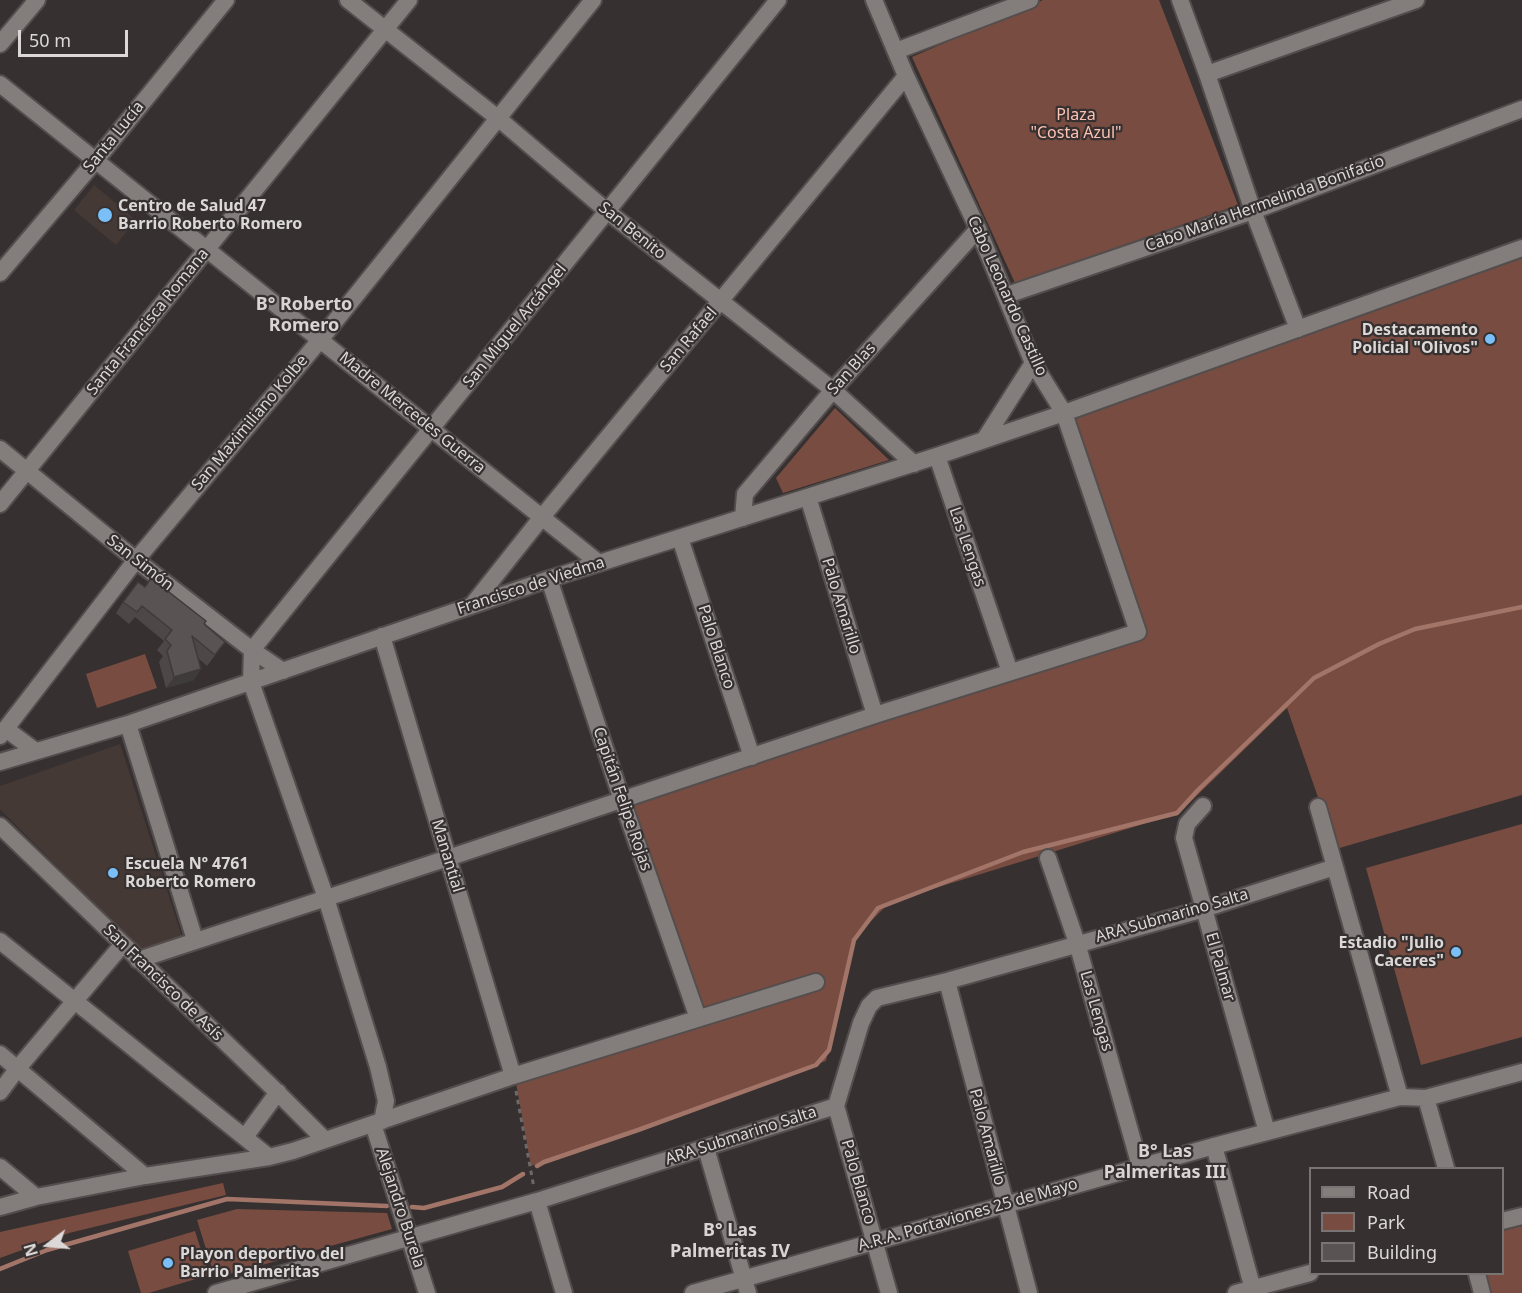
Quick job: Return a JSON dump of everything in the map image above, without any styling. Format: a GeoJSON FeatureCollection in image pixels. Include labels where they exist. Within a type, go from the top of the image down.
{"type":"FeatureCollection","features":[{"type":"Feature","properties":{"kind":"street"},"geometry":{"type":"LineString","coordinates":[[0,44],[37,0]]}},
{"type":"Feature","properties":{"kind":"street","name":"Santa Lucía"},"geometry":{"type":"LineString","coordinates":[[0,273],[96,160],[226,0]]}},
{"type":"Feature","properties":{"kind":"street","name":"San Benito"},"geometry":{"type":"LineString","coordinates":[[348,0],[499,119],[607,211],[833,390],[914,464]]}},
{"type":"Feature","properties":{"kind":"street","name":"Santa Francisca Romana"},"geometry":{"type":"LineString","coordinates":[[0,504],[409,0]]}},
{"type":"Feature","properties":{"kind":"street","name":"San Maximiliano Kolbe"},"geometry":{"type":"LineString","coordinates":[[3,732],[136,560],[320,340],[593,0]]}},
{"type":"Feature","properties":{"kind":"street","name":"San Miguel Arcángel"},"geometry":{"type":"LineString","coordinates":[[252,650],[778,0]]}},
{"type":"Feature","properties":{"kind":"street","name":"Cabo Leonardo Castillo"},"geometry":{"type":"LineString","coordinates":[[874,0],[906,76],[978,229],[1034,363],[1064,413],[1138,632],[1010,672]]}},
{"type":"Feature","properties":{"kind":"street"},"geometry":{"type":"LineString","coordinates":[[896,51],[1030,0]]}},
{"type":"Feature","properties":{"kind":"street"},"geometry":{"type":"LineString","coordinates":[[1180,0],[1253,212],[1298,329]]}},
{"type":"Feature","properties":{"kind":"street"},"geometry":{"type":"LineString","coordinates":[[1207,74],[1416,0]]}},
{"type":"Feature","properties":{"kind":"street","name":"San Rafael"},"geometry":{"type":"LineString","coordinates":[[473,604],[542,517],[906,76]]}},
{"type":"Feature","properties":{"kind":"street","name":"Madre Mercedes Guerra"},"geometry":{"type":"LineString","coordinates":[[0,84],[599,563]]}},
{"type":"Feature","properties":{"kind":"street","name":"Cabo María Hermelinda Bonifacio"},"geometry":{"type":"LineString","coordinates":[[1006,295],[1253,212],[1522,109]]}},
{"type":"Feature","properties":{"kind":"street","name":"San Blas"},"geometry":{"type":"LineString","coordinates":[[743,518],[745,494],[833,390],[978,229]]}},
{"type":"Feature","properties":{"kind":"street","name":"Francisco de Viedma"},"geometry":{"type":"LineString","coordinates":[[0,762],[34,750],[128,724],[549,579],[914,464],[1064,413],[1522,248]]}},
{"type":"Feature","properties":{"kind":"street"},"geometry":{"type":"LineString","coordinates":[[984,440],[1034,363]]}},
{"type":"Feature","properties":{"kind":"street","name":"San Simón"},"geometry":{"type":"LineString","coordinates":[[0,449],[136,560],[252,650],[283,671]]}},
{"type":"Feature","properties":{"kind":"street","name":"Las Lengas"},"geometry":{"type":"LineString","coordinates":[[937,456],[1010,672]]}},
{"type":"Feature","properties":{"kind":"street","name":"Palo Amarillo"},"geometry":{"type":"LineString","coordinates":[[808,497],[875,715]]}},
{"type":"Feature","properties":{"kind":"street","name":"Palo Blanco"},"geometry":{"type":"LineString","coordinates":[[680,538],[752,757]]}},
{"type":"Feature","properties":{"kind":"street","name":"Capitán Felipe Rojas"},"geometry":{"type":"LineString","coordinates":[[549,579],[622,800],[698,1018]]}},
{"type":"Feature","properties":{"kind":"street","name":"Manantial"},"geometry":{"type":"LineString","coordinates":[[382,636],[513,1076]]}},
{"type":"Feature","properties":{"kind":"street"},"geometry":{"type":"LineString","coordinates":[[252,650],[251,682],[326,898],[378,1067],[386,1101],[377,1122]]}},
{"type":"Feature","properties":{"kind":"street"},"geometry":{"type":"LineString","coordinates":[[138,960],[1010,672]]}},
{"type":"Feature","properties":{"kind":"street"},"geometry":{"type":"LineString","coordinates":[[128,724],[195,940]]}},
{"type":"Feature","properties":{"kind":"street"},"geometry":{"type":"LineString","coordinates":[[3,732],[34,750]]}},
{"type":"Feature","properties":{"kind":"street","name":"El Palmar"},"geometry":{"type":"LineString","coordinates":[[1203,806],[1187,824],[1184,838],[1267,1132]]}},
{"type":"Feature","properties":{"kind":"street"},"geometry":{"type":"LineString","coordinates":[[1318,807],[1400,1097]]}},
{"type":"Feature","properties":{"kind":"street","name":"San Francisco de Asís"},"geometry":{"type":"LineString","coordinates":[[0,826],[278,1092],[325,1140]]}},
{"type":"Feature","properties":{"kind":"street","name":"Las Lengas"},"geometry":{"type":"LineString","coordinates":[[1048,858],[1077,943],[1140,1166]]}},
{"type":"Feature","properties":{"kind":"street","name":"ARA Submarino Salta"},"geometry":{"type":"LineString","coordinates":[[216,1293],[266,1286],[836,1106],[861,1023],[869,1006],[876,998],[947,981],[1204,909],[1335,867]]}},
{"type":"Feature","properties":{"kind":"street"},"geometry":{"type":"LineString","coordinates":[[0,941],[269,1157]]}},
{"type":"Feature","properties":{"kind":"street"},"geometry":{"type":"LineString","coordinates":[[0,1092],[123,944]]}},
{"type":"Feature","properties":{"kind":"street","name":"Palo Amarillo"},"geometry":{"type":"LineString","coordinates":[[947,981],[1029,1293]]}},
{"type":"Feature","properties":{"kind":"street"},"geometry":{"type":"LineString","coordinates":[[0,1207],[36,1197],[145,1176],[269,1157],[513,1076],[816,982]]}},
{"type":"Feature","properties":{"kind":"street"},"geometry":{"type":"LineString","coordinates":[[0,1054],[145,1176]]}},
{"type":"Feature","properties":{"kind":"street","name":"A.R.A. Portaviones 25 de Mayo"},"geometry":{"type":"LineString","coordinates":[[693,1293],[746,1286],[1005,1204],[1214,1146],[1400,1097],[1426,1098],[1522,1072]]}},
{"type":"Feature","properties":{"kind":"street"},"geometry":{"type":"LineString","coordinates":[[245,1137],[278,1092]]}},
{"type":"Feature","properties":{"kind":"street"},"geometry":{"type":"LineString","coordinates":[[1426,1098],[1446,1167]]}},
{"type":"Feature","properties":{"kind":"street","name":"Palo Blanco"},"geometry":{"type":"LineString","coordinates":[[836,1106],[889,1293]]}},
{"type":"Feature","properties":{"kind":"street","name":"Alejandro Burela"},"geometry":{"type":"LineString","coordinates":[[377,1122],[427,1293]]}},
{"type":"Feature","properties":{"kind":"street"},"geometry":{"type":"LineString","coordinates":[[1214,1146],[1254,1291]]}},
{"type":"Feature","properties":{"kind":"street"},"geometry":{"type":"LineString","coordinates":[[706,1148],[746,1286]]}},
{"type":"Feature","properties":{"kind":"street"},"geometry":{"type":"LineString","coordinates":[[0,1167],[36,1197]]}},
{"type":"Feature","properties":{"kind":"street"},"geometry":{"type":"LineString","coordinates":[[537,1201],[564,1293]]}},
{"type":"Feature","properties":{"kind":"street"},"geometry":{"type":"LineString","coordinates":[[1504,1221],[1522,1216]]}},
{"type":"Feature","properties":{"kind":"street"},"geometry":{"type":"LineString","coordinates":[[1236,1293],[1254,1291],[1309,1274]]}},
{"type":"Feature","properties":{"kind":"street"},"geometry":{"type":"LineString","coordinates":[[1477,1275],[1482,1293]]}},
{"type":"Feature","properties":{"kind":"path"},"geometry":{"type":"LineString","coordinates":[[513,1076],[537,1201]]}},
{"type":"Feature","properties":{"kind":"shaded area","name":"Centro de Salud 47 Barrio Roberto Romero"},"geometry":{"type":"Polygon","coordinates":[[[94,185],[136,220],[116,245],[74,210],[94,185]]]}},
{"type":"Feature","properties":{"kind":"shaded area","name":"Escuela Nº 4761 Roberto Romero"},"geometry":{"type":"Polygon","coordinates":[[[120,744],[182,937],[141,951],[0,809],[0,786],[120,744]]]}},
{"type":"Feature","properties":{"kind":"green space","name":"Plaza \"Costa Azul\""},"geometry":{"type":"Polygon","coordinates":[[[1043,0],[1159,0],[1238,205],[1015,283],[912,57],[1043,0]]]}},
{"type":"Feature","properties":{"kind":"green space"},"geometry":{"type":"Polygon","coordinates":[[[1522,251],[1522,795],[1336,849],[1287,708],[1179,813],[890,902],[852,940],[826,1061],[531,1166],[515,1077],[699,1019],[627,802],[1139,633],[1065,414],[1522,251]]]}},
{"type":"Feature","properties":{"kind":"green space"},"geometry":{"type":"Polygon","coordinates":[[[835,408],[889,460],[783,493],[776,478],[835,408]]]}},
{"type":"Feature","properties":{"kind":"green space"},"geometry":{"type":"Polygon","coordinates":[[[145,654],[157,688],[97,708],[86,674],[145,654]]]}},
{"type":"Feature","properties":{"kind":"green space","name":"Estadio \"Julio Caceres\""},"geometry":{"type":"Polygon","coordinates":[[[1522,824],[1522,1037],[1421,1065],[1366,868],[1522,824]]]}},
{"type":"Feature","properties":{"kind":"green space"},"geometry":{"type":"Polygon","coordinates":[[[223,1183],[226,1195],[69,1233],[0,1258],[0,1232],[223,1183]]]}},
{"type":"Feature","properties":{"kind":"green space"},"geometry":{"type":"Polygon","coordinates":[[[237,1209],[387,1213],[392,1229],[215,1278],[197,1220],[237,1209]]]}},
{"type":"Feature","properties":{"kind":"green space"},"geometry":{"type":"Polygon","coordinates":[[[1522,1226],[1522,1293],[1485,1293],[1480,1275],[1504,1275],[1504,1231],[1522,1226]]]}},
{"type":"Feature","properties":{"kind":"green space","name":"Playon deportivo del Barrio Palmeritas"},"geometry":{"type":"Polygon","coordinates":[[[195,1231],[209,1275],[149,1293],[141,1293],[128,1251],[195,1231]]]}},
{"type":"Feature","properties":{"kind":"building"},"geometry":{"type":"Polygon","coordinates":[[[151,578],[206,621],[204,624],[225,642],[215,655],[192,636],[201,669],[174,677],[167,651],[171,645],[165,639],[172,630],[142,606],[137,612],[123,602],[138,582],[145,587],[151,578]]]}},
{"type":"Feature","properties":{"kind":"waterway"},"geometry":{"type":"LineString","coordinates":[[537,1166],[816,1065],[829,1050],[854,940],[878,908],[1023,852],[1177,813],[1314,678],[1379,644],[1415,629],[1522,607]]}},
{"type":"Feature","properties":{"kind":"waterway"},"geometry":{"type":"LineString","coordinates":[[412,1207],[424,1208],[502,1187],[523,1174]]}},
{"type":"Feature","properties":{"kind":"waterway"},"geometry":{"type":"LineString","coordinates":[[0,1269],[47,1250],[227,1199],[387,1206]]}},
{"type":"Feature","properties":{"kind":"place","name":"Centro de Salud 47 Barrio Roberto Romero"},"geometry":{"type":"Point","coordinates":[105,215]}},
{"type":"Feature","properties":{"kind":"place","name":"Destacamento Policial \"Olivos\""},"geometry":{"type":"Point","coordinates":[1490,339]}},
{"type":"Feature","properties":{"kind":"place","name":"Escuela Nº 4761 Roberto Romero"},"geometry":{"type":"Point","coordinates":[113,873]}},
{"type":"Feature","properties":{"kind":"place","name":"Estadio \"Julio Caceres\""},"geometry":{"type":"Point","coordinates":[1456,952]}},
{"type":"Feature","properties":{"kind":"place","name":"Playon deportivo del Barrio Palmeritas"},"geometry":{"type":"Point","coordinates":[168,1263]}},
{"type":"Feature","properties":{"kind":"district","name":"B° Roberto Romero"},"geometry":{"type":"Point","coordinates":[304,315]}},
{"type":"Feature","properties":{"kind":"district","name":"B° Las Palmeritas III"},"geometry":{"type":"Point","coordinates":[1165,1162]}},
{"type":"Feature","properties":{"kind":"district","name":"B° Las Palmeritas IV"},"geometry":{"type":"Point","coordinates":[730,1241]}}]}
